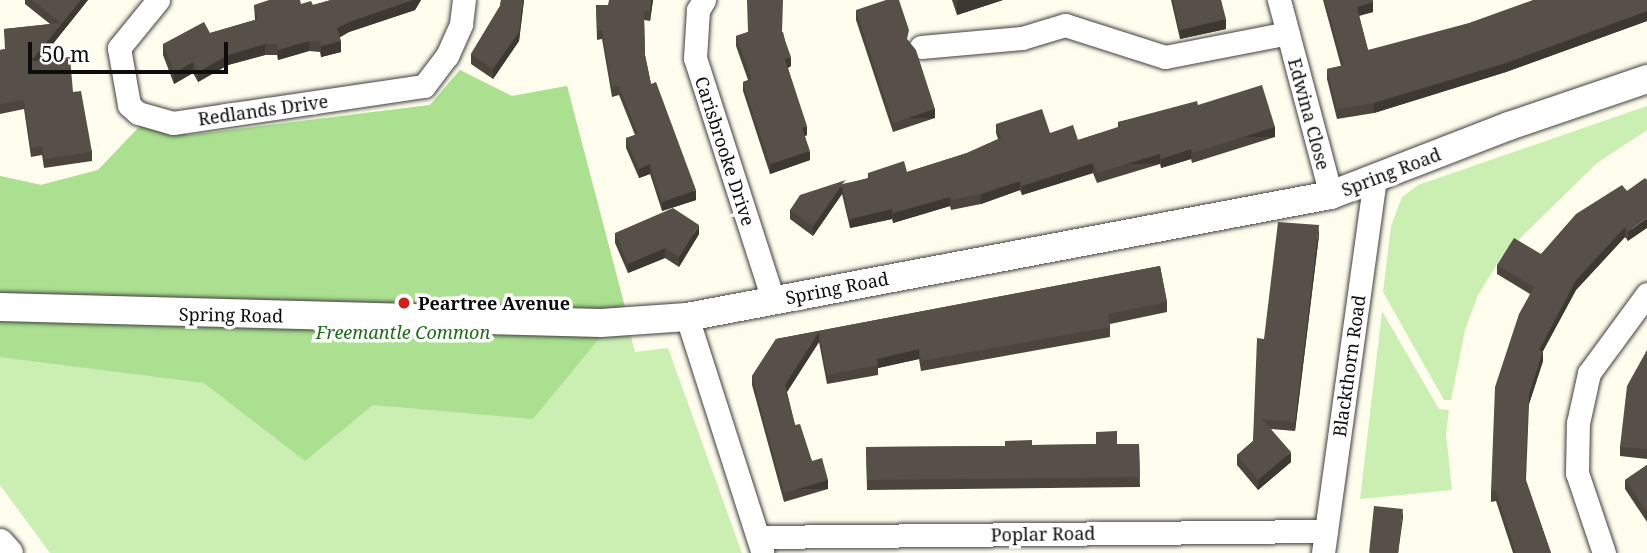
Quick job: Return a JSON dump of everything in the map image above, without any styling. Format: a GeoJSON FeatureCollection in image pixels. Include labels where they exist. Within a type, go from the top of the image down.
{"type":"FeatureCollection","features":[{"type":"Feature","properties":{"kind":"street","name":"Redlands Drive"},"geometry":{"type":"LineString","coordinates":[[158,0],[119,48],[129,104],[138,113],[173,123],[424,86],[447,56],[461,24],[464,0]]}},
{"type":"Feature","properties":{"kind":"street","name":"Carisbrooke Drive"},"geometry":{"type":"LineString","coordinates":[[704,0],[698,10],[695,58],[774,300]]}},
{"type":"Feature","properties":{"kind":"street","name":"Edwina Close"},"geometry":{"type":"LineString","coordinates":[[1279,0],[1331,195]]}},
{"type":"Feature","properties":{"kind":"street"},"geometry":{"type":"LineString","coordinates":[[921,47],[1022,38],[1066,25],[1165,57],[1288,33]]}},
{"type":"Feature","properties":{"kind":"street","name":"Spring Road"},"geometry":{"type":"LineString","coordinates":[[0,307],[587,323],[687,317],[1331,195],[1521,121],[1647,79]]}},
{"type":"Feature","properties":{"kind":"street","name":"Blackthorn Road"},"geometry":{"type":"LineString","coordinates":[[1325,542],[1375,179]]}},
{"type":"Feature","properties":{"kind":"street"},"geometry":{"type":"LineString","coordinates":[[1604,553],[1577,474],[1578,423],[1589,373],[1647,294]]}},
{"type":"Feature","properties":{"kind":"street"},"geometry":{"type":"LineString","coordinates":[[687,317],[761,545]]}},
{"type":"Feature","properties":{"kind":"street","name":"Poplar Road"},"geometry":{"type":"LineString","coordinates":[[761,545],[1325,542]]}},
{"type":"Feature","properties":{"kind":"street"},"geometry":{"type":"LineString","coordinates":[[0,543],[9,553]]}},
{"type":"Feature","properties":{"kind":"green space","name":"Freemantle Common"},"geometry":{"type":"Polygon","coordinates":[[[460,70],[506,97],[567,86],[635,352],[668,348],[742,553],[50,553],[0,485],[0,176],[41,185],[98,170],[142,124],[189,135],[430,105],[460,70]]]}},
{"type":"Feature","properties":{"kind":"green space"},"geometry":{"type":"Polygon","coordinates":[[[460,70],[512,96],[567,86],[625,307],[533,419],[373,405],[305,461],[204,383],[0,357],[0,176],[41,185],[98,170],[142,124],[189,135],[430,105],[460,70]]]}},
{"type":"Feature","properties":{"kind":"green space"},"geometry":{"type":"Polygon","coordinates":[[[1647,106],[1647,130],[1597,163],[1502,256],[1478,295],[1465,330],[1451,400],[1444,400],[1383,292],[1391,226],[1402,197],[1418,185],[1647,106]]]}},
{"type":"Feature","properties":{"kind":"green space"},"geometry":{"type":"Polygon","coordinates":[[[1382,311],[1439,409],[1449,410],[1446,434],[1452,490],[1360,499],[1382,311]]]}},
{"type":"Feature","properties":{"kind":"building"},"geometry":{"type":"Polygon","coordinates":[[[32,0],[81,0],[31,61],[70,57],[73,92],[81,91],[92,152],[44,159],[42,146],[31,148],[24,100],[0,104],[0,50],[6,49],[4,29],[61,23],[32,0]]]}},
{"type":"Feature","properties":{"kind":"building"},"geometry":{"type":"Polygon","coordinates":[[[269,0],[300,0],[301,4],[311,1],[313,5],[331,0],[413,0],[337,28],[341,41],[321,46],[320,41],[309,41],[278,50],[277,44],[265,44],[228,55],[198,72],[193,62],[174,73],[163,44],[204,22],[210,33],[258,19],[254,5],[269,0]]]}},
{"type":"Feature","properties":{"kind":"building"},"geometry":{"type":"Polygon","coordinates":[[[501,0],[523,0],[519,32],[493,69],[471,54],[501,0]]]}},
{"type":"Feature","properties":{"kind":"building"},"geometry":{"type":"Polygon","coordinates":[[[609,0],[651,0],[650,11],[644,11],[645,55],[651,84],[656,82],[696,190],[662,202],[650,164],[639,169],[626,138],[638,134],[619,86],[612,87],[602,30],[597,30],[596,5],[608,5],[609,0]]]}},
{"type":"Feature","properties":{"kind":"building"},"geometry":{"type":"Polygon","coordinates":[[[747,0],[783,0],[782,32],[791,57],[785,59],[807,126],[802,128],[810,151],[770,164],[743,82],[752,79],[736,36],[748,32],[747,0]]]}},
{"type":"Feature","properties":{"kind":"building"},"geometry":{"type":"Polygon","coordinates":[[[886,0],[899,0],[909,30],[907,39],[916,50],[935,109],[893,123],[856,10],[886,0]]]}},
{"type":"Feature","properties":{"kind":"building"},"geometry":{"type":"Polygon","coordinates":[[[1173,0],[1221,0],[1226,19],[1180,30],[1173,0]]]}},
{"type":"Feature","properties":{"kind":"building"},"geometry":{"type":"Polygon","coordinates":[[[1325,0],[1373,0],[1357,7],[1368,50],[1469,23],[1533,0],[1647,0],[1647,11],[1506,63],[1374,103],[1337,109],[1327,69],[1344,65],[1325,0]]]}},
{"type":"Feature","properties":{"kind":"building"},"geometry":{"type":"Polygon","coordinates":[[[1262,85],[1275,127],[1192,153],[1191,149],[1161,159],[1160,154],[1097,173],[1093,163],[1022,186],[1020,181],[981,194],[951,200],[950,197],[893,213],[892,209],[850,219],[842,185],[813,226],[790,210],[800,195],[846,180],[842,184],[870,178],[868,173],[904,161],[907,172],[967,153],[1001,138],[996,124],[1042,109],[1050,133],[1073,125],[1078,140],[1120,127],[1118,122],[1197,101],[1198,105],[1262,85]]]}},
{"type":"Feature","properties":{"kind":"building"},"geometry":{"type":"Polygon","coordinates":[[[1645,178],[1647,218],[1628,232],[1625,227],[1576,280],[1539,350],[1543,351],[1529,394],[1525,479],[1551,553],[1516,553],[1496,491],[1491,492],[1495,387],[1519,314],[1534,287],[1497,265],[1514,238],[1541,254],[1576,214],[1622,185],[1627,191],[1645,178]]]}},
{"type":"Feature","properties":{"kind":"building"},"geometry":{"type":"Polygon","coordinates":[[[673,208],[699,225],[679,257],[665,248],[628,264],[615,233],[673,208]]]}},
{"type":"Feature","properties":{"kind":"building"},"geometry":{"type":"Polygon","coordinates":[[[1278,222],[1319,225],[1295,422],[1262,419],[1291,452],[1258,480],[1237,455],[1253,441],[1257,338],[1264,339],[1278,222]]]}},
{"type":"Feature","properties":{"kind":"building"},"geometry":{"type":"Polygon","coordinates":[[[1160,266],[1167,302],[1108,314],[1110,327],[921,361],[919,349],[877,359],[878,365],[827,375],[819,332],[785,385],[795,425],[800,424],[812,461],[822,458],[828,480],[784,493],[752,376],[776,339],[1160,266]]]}},
{"type":"Feature","properties":{"kind":"building"},"geometry":{"type":"Polygon","coordinates":[[[1647,350],[1647,449],[1620,447],[1627,386],[1647,350]]]}},
{"type":"Feature","properties":{"kind":"building"},"geometry":{"type":"Polygon","coordinates":[[[1117,431],[1117,444],[1139,444],[1140,477],[867,480],[866,447],[1005,446],[1005,441],[1032,440],[1032,445],[1096,444],[1096,432],[1117,431]]]}},
{"type":"Feature","properties":{"kind":"building"},"geometry":{"type":"Polygon","coordinates":[[[1647,465],[1647,512],[1625,480],[1647,465]]]}},
{"type":"Feature","properties":{"kind":"building"},"geometry":{"type":"Polygon","coordinates":[[[1374,506],[1403,509],[1398,553],[1369,553],[1374,506]]]}},
{"type":"Feature","properties":{"kind":"place","name":"Peartree Avenue"},"geometry":{"type":"Point","coordinates":[404,303]}}]}
